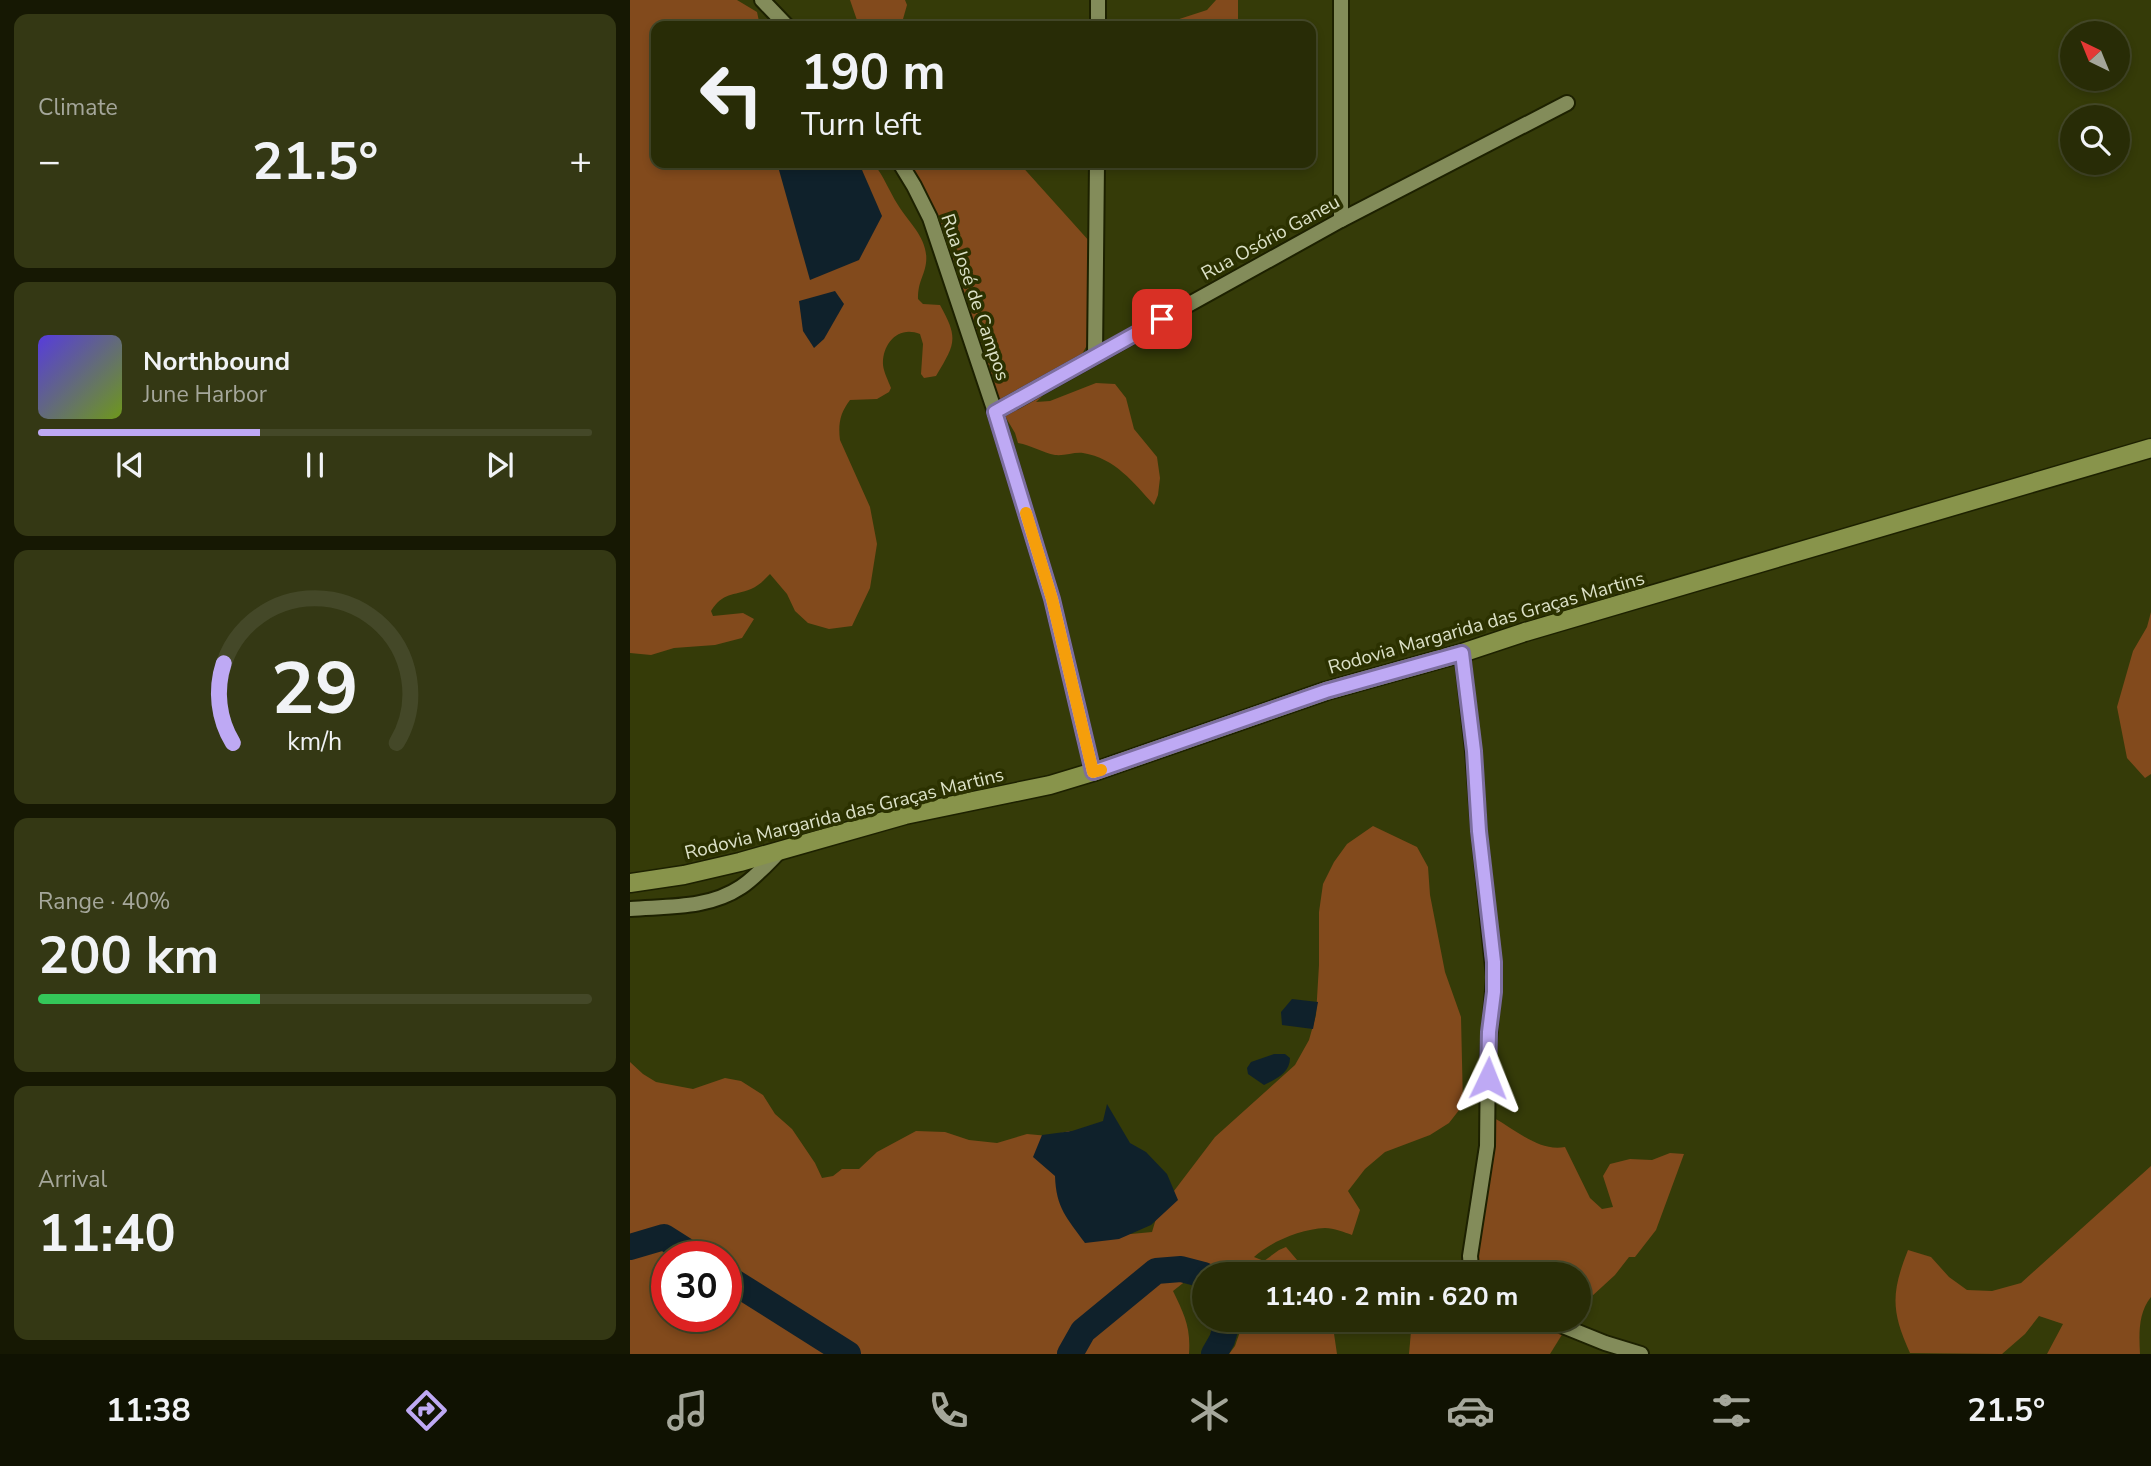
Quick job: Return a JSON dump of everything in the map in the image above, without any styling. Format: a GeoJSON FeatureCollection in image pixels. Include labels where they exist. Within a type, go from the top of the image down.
{"type":"FeatureCollection","features":[{"type":"Feature","properties":{"kind":"main road","name":"Rodovia Margarida das Graças Martins"},"geometry":{"type":"LineString","coordinates":[[630,883],[706,870],[905,815],[1050,785],[1326,691],[2151,449]]}},
{"type":"Feature","properties":{"kind":"street"},"geometry":{"type":"LineString","coordinates":[[762,0],[782,21]]}},
{"type":"Feature","properties":{"kind":"street"},"geometry":{"type":"LineString","coordinates":[[1098,0],[1098,21]]}},
{"type":"Feature","properties":{"kind":"street"},"geometry":{"type":"LineString","coordinates":[[1341,0],[1341,220]]}},
{"type":"Feature","properties":{"kind":"street","name":"Rua Osório Ganeu"},"geometry":{"type":"LineString","coordinates":[[995,412],[1341,220],[1567,103]]}},
{"type":"Feature","properties":{"kind":"street","name":"Rua José de Campos"},"geometry":{"type":"LineString","coordinates":[[903,168],[930,218],[995,412],[1052,599],[1093,772]]}},
{"type":"Feature","properties":{"kind":"street"},"geometry":{"type":"LineString","coordinates":[[1095,356],[1097,168]]}},
{"type":"Feature","properties":{"kind":"street"},"geometry":{"type":"LineString","coordinates":[[1462,653],[1494,962],[1488,1053],[1487,1146],[1470,1262]]}},
{"type":"Feature","properties":{"kind":"street"},"geometry":{"type":"LineString","coordinates":[[630,909],[697,904],[720,898],[742,886],[781,850]]}},
{"type":"Feature","properties":{"kind":"street"},"geometry":{"type":"LineString","coordinates":[[1578,1332],[1641,1354]]}},
{"type":"Feature","properties":{"kind":"shaded area"},"geometry":{"type":"Polygon","coordinates":[[[630,0],[737,0],[757,12],[759,21],[651,21],[651,168],[876,168],[924,246],[926,263],[918,299],[923,304],[940,305],[950,326],[951,348],[936,376],[924,378],[921,374],[923,344],[920,334],[898,334],[888,344],[883,357],[891,388],[889,392],[877,399],[850,400],[840,419],[840,440],[870,507],[877,544],[870,588],[852,626],[829,629],[808,623],[795,611],[787,594],[770,574],[754,588],[724,598],[711,611],[713,616],[743,613],[754,619],[742,638],[715,645],[674,648],[651,655],[630,653],[630,0]]]}},
{"type":"Feature","properties":{"kind":"shaded area"},"geometry":{"type":"Polygon","coordinates":[[[850,0],[905,0],[907,5],[902,21],[857,21],[850,0]]]}},
{"type":"Feature","properties":{"kind":"shaded area"},"geometry":{"type":"Polygon","coordinates":[[[1216,0],[1238,0],[1238,21],[1173,21],[1207,10],[1216,0]]]}},
{"type":"Feature","properties":{"kind":"shaded area"},"geometry":{"type":"Polygon","coordinates":[[[895,168],[1023,168],[1090,242],[1087,262],[1090,340],[1077,363],[1036,402],[1050,401],[1096,383],[1115,384],[1126,398],[1134,429],[1157,457],[1160,478],[1154,505],[1123,473],[1105,460],[1083,453],[1055,455],[1018,443],[990,391],[940,253],[895,168]]]}},
{"type":"Feature","properties":{"kind":"shaded area"},"geometry":{"type":"Polygon","coordinates":[[[2151,612],[2151,774],[2145,778],[2127,758],[2117,707],[2133,651],[2147,627],[2151,612]]]}},
{"type":"Feature","properties":{"kind":"shaded area"},"geometry":{"type":"Polygon","coordinates":[[[1373,826],[1417,847],[1428,867],[1430,895],[1445,972],[1461,1017],[1463,1105],[1449,1123],[1430,1135],[1385,1152],[1365,1169],[1348,1191],[1360,1210],[1352,1235],[1328,1228],[1297,1233],[1278,1241],[1254,1257],[1264,1261],[1286,1247],[1299,1262],[1192,1262],[1192,1276],[1173,1291],[1186,1321],[1189,1354],[630,1354],[630,1062],[656,1082],[693,1089],[725,1078],[741,1081],[763,1095],[775,1114],[792,1129],[822,1178],[833,1176],[842,1169],[859,1169],[877,1152],[916,1131],[945,1132],[969,1140],[997,1143],[1027,1134],[1049,1136],[1069,1131],[1076,1137],[1114,1231],[1131,1234],[1152,1232],[1158,1212],[1215,1137],[1295,1065],[1309,1040],[1316,1015],[1319,912],[1323,884],[1347,844],[1373,826]]]}},
{"type":"Feature","properties":{"kind":"shaded area"},"geometry":{"type":"Polygon","coordinates":[[[1494,1118],[1537,1143],[1555,1148],[1565,1147],[1590,1198],[1602,1209],[1613,1207],[1603,1176],[1610,1164],[1630,1159],[1652,1160],[1670,1153],[1684,1154],[1656,1230],[1635,1257],[1629,1257],[1615,1275],[1591,1297],[1591,1262],[1477,1262],[1476,1218],[1490,1181],[1494,1118]]]}},
{"type":"Feature","properties":{"kind":"shaded area"},"geometry":{"type":"Polygon","coordinates":[[[2151,1166],[2151,1297],[2142,1317],[2140,1354],[2047,1354],[2063,1324],[2039,1316],[2025,1334],[2002,1354],[1910,1353],[1899,1325],[1896,1302],[1898,1278],[1908,1250],[1931,1257],[1949,1277],[1967,1290],[1992,1291],[2021,1283],[2151,1166]]]}},
{"type":"Feature","properties":{"kind":"shaded area"},"geometry":{"type":"Polygon","coordinates":[[[1240,1332],[1334,1332],[1337,1354],[1229,1354],[1240,1332]]]}},
{"type":"Feature","properties":{"kind":"shaded area"},"geometry":{"type":"Polygon","coordinates":[[[1411,1332],[1564,1332],[1550,1354],[1409,1354],[1411,1332]]]}},
{"type":"Feature","properties":{"kind":"water"},"geometry":{"type":"Polygon","coordinates":[[[778,168],[861,168],[882,216],[859,260],[810,280],[778,168]]]}},
{"type":"Feature","properties":{"kind":"water"},"geometry":{"type":"Polygon","coordinates":[[[835,291],[844,304],[824,339],[814,348],[803,331],[799,301],[835,291]]]}},
{"type":"Feature","properties":{"kind":"water"},"geometry":{"type":"Polygon","coordinates":[[[1292,999],[1318,1002],[1313,1029],[1282,1025],[1281,1012],[1292,999]]]}},
{"type":"Feature","properties":{"kind":"water"},"geometry":{"type":"Polygon","coordinates":[[[1274,1054],[1285,1054],[1290,1058],[1288,1068],[1282,1075],[1264,1085],[1248,1074],[1247,1068],[1251,1062],[1274,1054]]]}},
{"type":"Feature","properties":{"kind":"water"},"geometry":{"type":"Polygon","coordinates":[[[1107,1104],[1130,1143],[1146,1152],[1167,1174],[1178,1200],[1151,1225],[1119,1239],[1085,1243],[1060,1205],[1055,1176],[1033,1157],[1042,1135],[1072,1131],[1103,1121],[1107,1104]]]}},
{"type":"Feature","properties":{"kind":"waterway"},"geometry":{"type":"LineString","coordinates":[[630,1247],[664,1237],[670,1241]]}},
{"type":"Feature","properties":{"kind":"waterway"},"geometry":{"type":"LineString","coordinates":[[1070,1354],[1083,1331],[1156,1271],[1181,1269],[1192,1272]]}},
{"type":"Feature","properties":{"kind":"waterway"},"geometry":{"type":"LineString","coordinates":[[742,1287],[848,1354]]}},
{"type":"Feature","properties":{"kind":"waterway"},"geometry":{"type":"LineString","coordinates":[[1214,1354],[1224,1332]]}},
{"type":"Feature","properties":{"kind":"slow traffic"},"geometry":{"type":"LineString","coordinates":[[1026,513],[1052,599],[1093,772],[1101,770]]}},
{"type":"Feature","properties":{"kind":"route"},"geometry":{"type":"LineString","coordinates":[[1162,319],[995,412],[1052,599],[1093,772],[1326,691],[1462,653],[1494,962],[1488,1078]]}}]}
